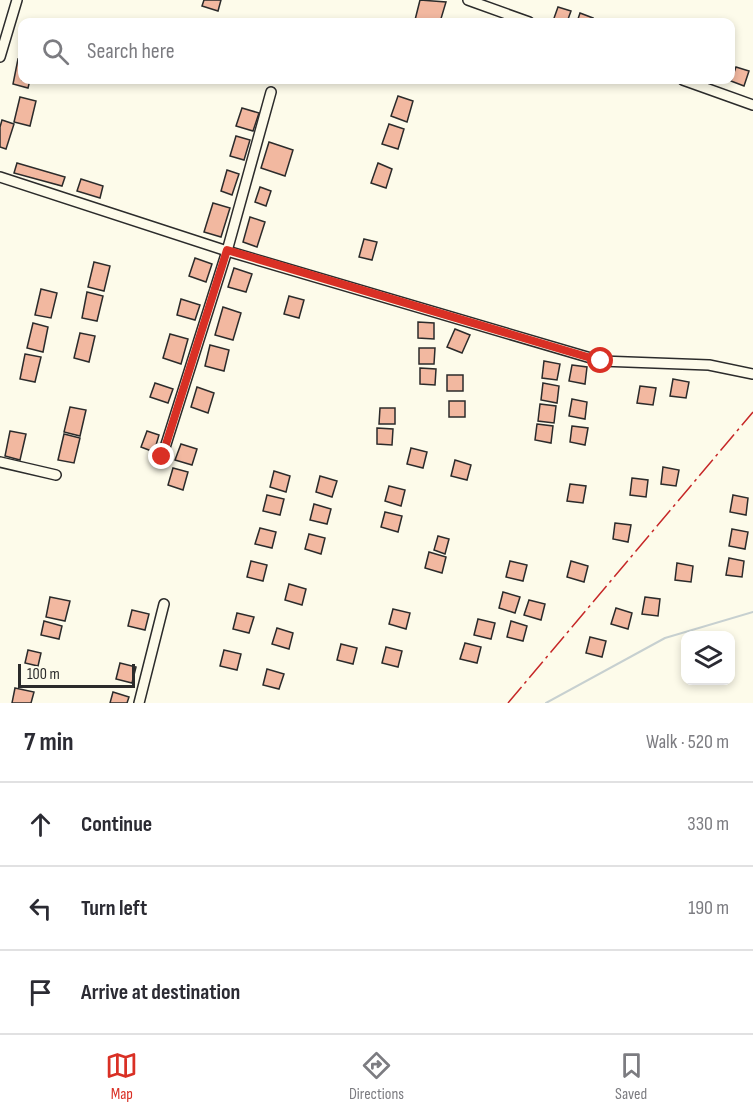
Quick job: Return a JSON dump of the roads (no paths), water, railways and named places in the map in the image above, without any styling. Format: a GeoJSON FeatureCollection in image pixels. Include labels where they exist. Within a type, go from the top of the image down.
{"type":"FeatureCollection","features":[{"type":"Feature","properties":{"kind":"street"},"geometry":{"type":"LineString","coordinates":[[0,57],[17,0]]}},
{"type":"Feature","properties":{"kind":"street"},"geometry":{"type":"LineString","coordinates":[[468,0],[518,18]]}},
{"type":"Feature","properties":{"kind":"street"},"geometry":{"type":"LineString","coordinates":[[694,84],[753,105]]}},
{"type":"Feature","properties":{"kind":"street"},"geometry":{"type":"LineString","coordinates":[[162,457],[227,250],[271,92]]}},
{"type":"Feature","properties":{"kind":"street"},"geometry":{"type":"LineString","coordinates":[[0,177],[227,250],[601,361],[709,365],[753,374]]}},
{"type":"Feature","properties":{"kind":"street"},"geometry":{"type":"LineString","coordinates":[[0,462],[56,475]]}},
{"type":"Feature","properties":{"kind":"street"},"geometry":{"type":"LineString","coordinates":[[139,703],[164,604]]}},
{"type":"Feature","properties":{"kind":"waterway"},"geometry":{"type":"LineString","coordinates":[[546,703],[665,638],[753,612]]}}]}
